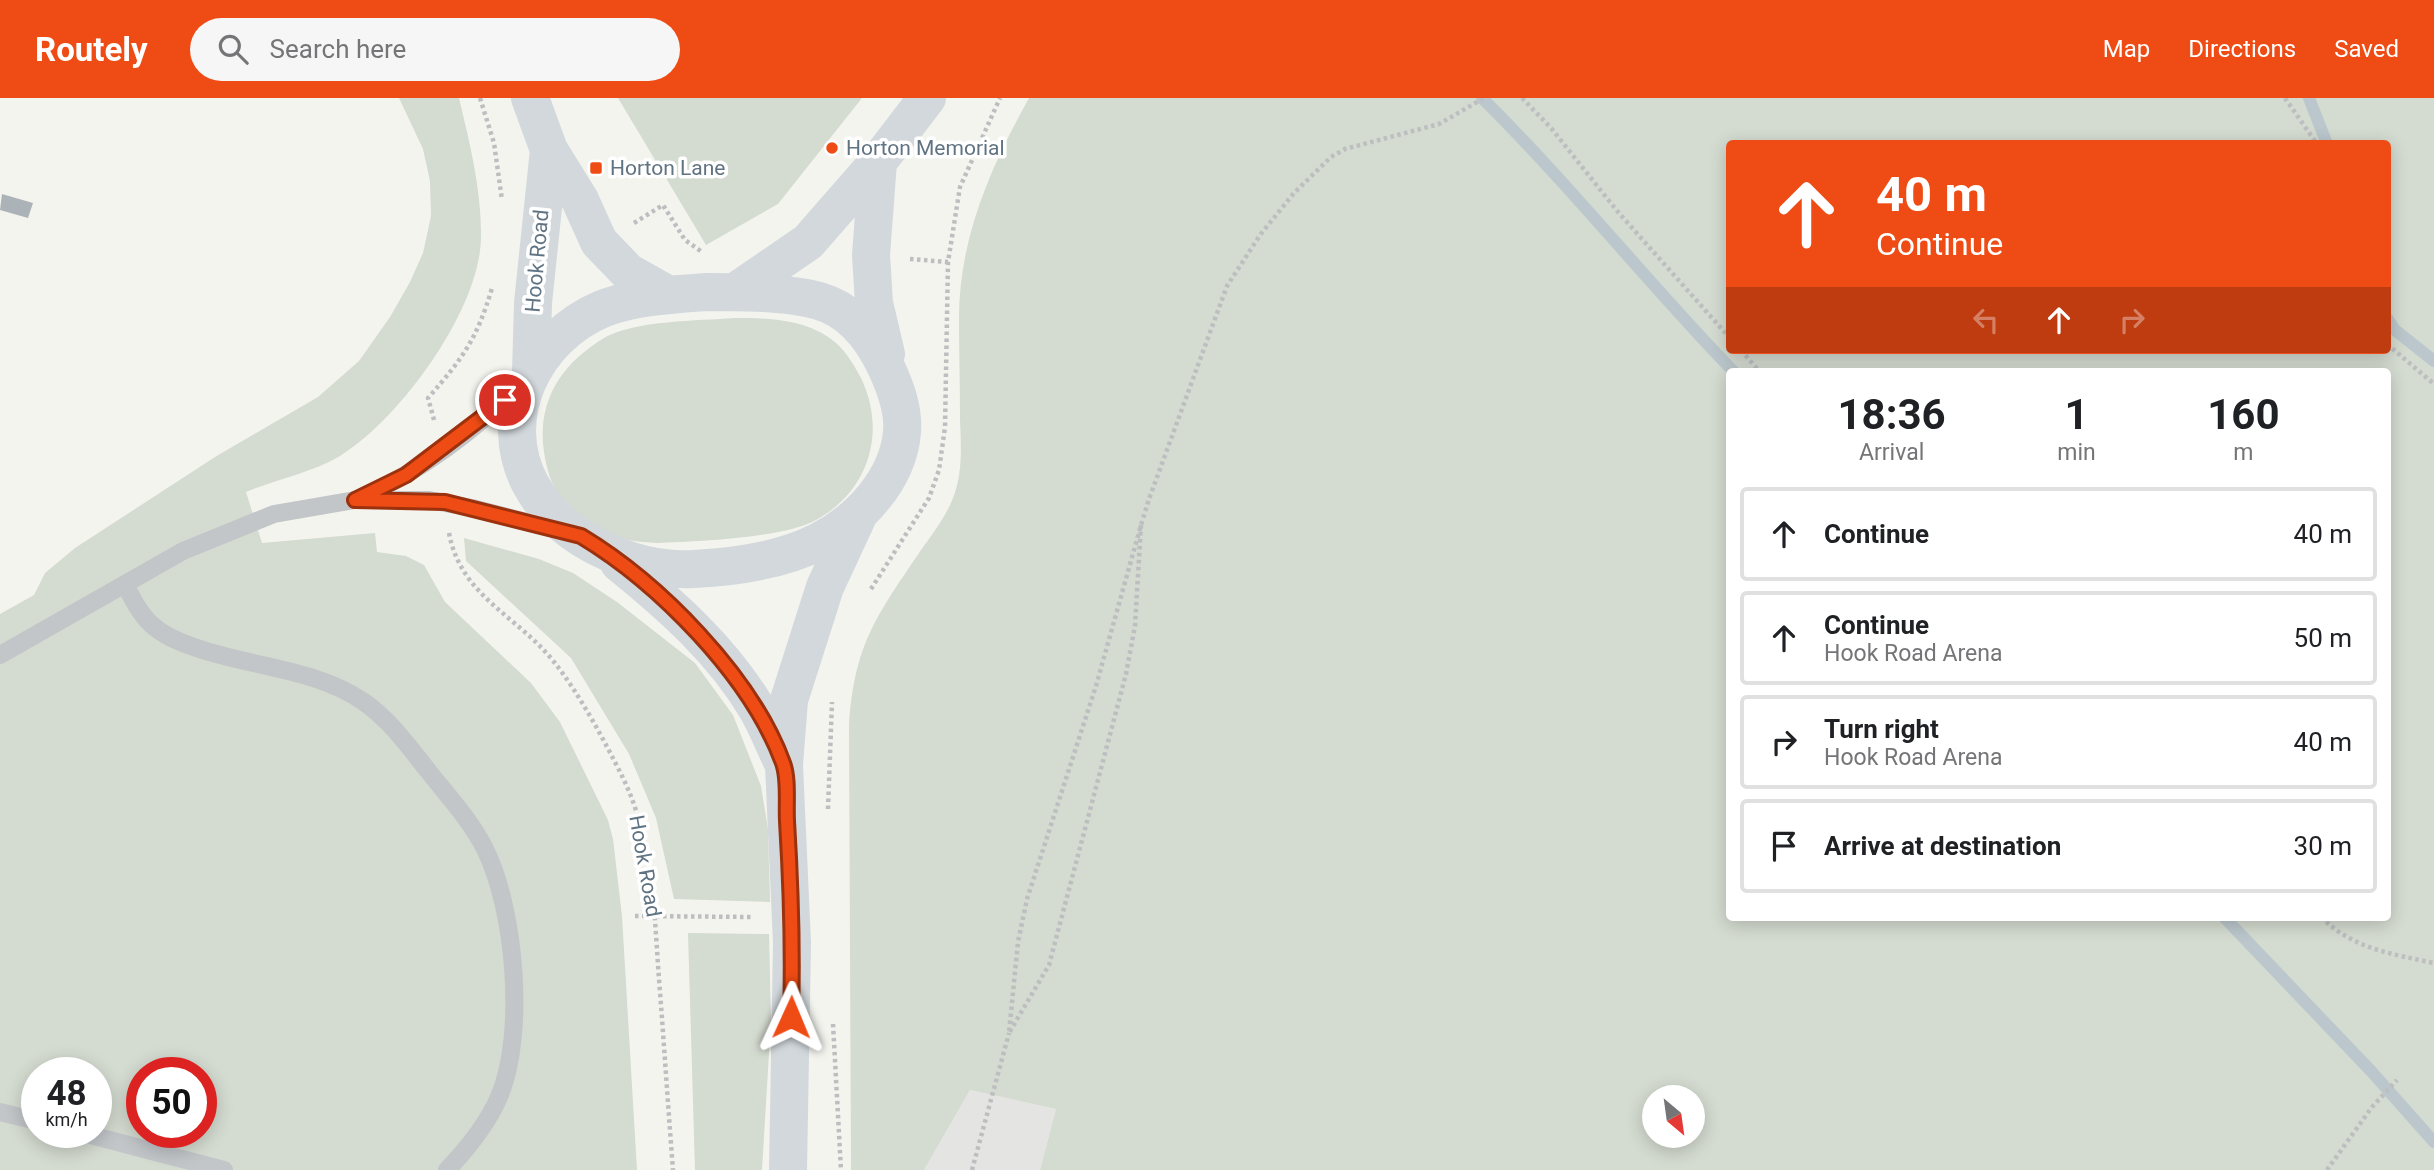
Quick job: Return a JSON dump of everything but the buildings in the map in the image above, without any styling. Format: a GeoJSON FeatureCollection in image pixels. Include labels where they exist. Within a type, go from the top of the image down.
{"type":"FeatureCollection","features":[{"type":"Feature","properties":{"kind":"main road","name":"Hook Road"},"geometry":{"type":"LineString","coordinates":[[530,98],[549,150],[580,200],[604,249],[628,272],[669,295]]}},
{"type":"Feature","properties":{"kind":"main road"},"geometry":{"type":"LineString","coordinates":[[735,292],[808,242],[878,162],[927,98]]}},
{"type":"Feature","properties":{"kind":"main road","name":"Hook Road"},"geometry":{"type":"LineString","coordinates":[[531,372],[533,303],[549,150]]}},
{"type":"Feature","properties":{"kind":"main road"},"geometry":{"type":"LineString","coordinates":[[788,1170],[792,943],[784,765],[789,700],[825,587],[858,516],[890,472],[900,446],[902,432],[901,409],[874,303],[871,256],[878,162]]}},
{"type":"Feature","properties":{"kind":"main road"},"geometry":{"type":"LineString","coordinates":[[858,516],[838,531],[806,547],[769,558],[717,567],[674,569],[646,566],[568,528],[550,511],[532,487],[523,464],[520,446],[520,414],[524,390],[531,372],[548,346],[586,317],[612,305],[669,295],[735,292],[818,300],[848,314],[868,335],[891,377]]}},
{"type":"Feature","properties":{"kind":"main road"},"geometry":{"type":"LineString","coordinates":[[590,541],[664,600],[710,646],[756,708],[784,765]]}},
{"type":"Feature","properties":{"kind":"lane"},"geometry":{"type":"LineString","coordinates":[[355,500],[390,485],[441,451],[492,412],[531,372]]}},
{"type":"Feature","properties":{"kind":"lane"},"geometry":{"type":"LineString","coordinates":[[0,655],[126,586],[183,551],[255,520],[309,507],[355,500],[445,502],[590,541]]}},
{"type":"Feature","properties":{"kind":"lane"},"geometry":{"type":"LineString","coordinates":[[126,586],[143,616],[168,636],[205,651],[307,677],[363,701],[401,736],[467,820],[484,847],[496,875],[510,939],[513,975],[511,1046],[503,1085],[493,1110],[470,1145],[447,1170]]}},
{"type":"Feature","properties":{"kind":"lane"},"geometry":{"type":"LineString","coordinates":[[0,1112],[21,1117]]}},
{"type":"Feature","properties":{"kind":"lane"},"geometry":{"type":"LineString","coordinates":[[112,1141],[224,1170]]}},
{"type":"Feature","properties":{"kind":"path","name":"Hook Road"},"geometry":{"type":"LineString","coordinates":[[480,98],[494,143],[502,204]]}},
{"type":"Feature","properties":{"kind":"path"},"geometry":{"type":"LineString","coordinates":[[866,597],[929,498],[939,470],[945,427],[948,262],[960,187],[1000,98]]}},
{"type":"Feature","properties":{"kind":"path"},"geometry":{"type":"LineString","coordinates":[[972,1170],[1009,1034],[1018,942],[1027,899],[1096,686],[1141,525],[1227,286],[1260,235],[1294,193],[1338,153],[1362,143],[1439,124],[1485,98]]}},
{"type":"Feature","properties":{"kind":"path"},"geometry":{"type":"LineString","coordinates":[[1522,98],[1551,128],[1618,212],[1726,334]]}},
{"type":"Feature","properties":{"kind":"path"},"geometry":{"type":"LineString","coordinates":[[2285,98],[2314,140]]}},
{"type":"Feature","properties":{"kind":"path"},"geometry":{"type":"LineString","coordinates":[[898,258],[948,262]]}},
{"type":"Feature","properties":{"kind":"path","name":"Hook Road"},"geometry":{"type":"LineString","coordinates":[[435,425],[428,398],[469,347],[483,320],[494,283]]}},
{"type":"Feature","properties":{"kind":"path"},"geometry":{"type":"LineString","coordinates":[[2391,348],[2434,384]]}},
{"type":"Feature","properties":{"kind":"path"},"geometry":{"type":"LineString","coordinates":[[1744,354],[1756,368]]}},
{"type":"Feature","properties":{"kind":"path"},"geometry":{"type":"LineString","coordinates":[[1009,1034],[1049,965],[1126,674],[1135,626],[1141,525]]}},
{"type":"Feature","properties":{"kind":"path","name":"Hook Road"},"geometry":{"type":"LineString","coordinates":[[450,539],[458,564],[468,579],[533,639],[561,671],[623,777],[636,809],[645,843],[655,917],[673,1170]]}},
{"type":"Feature","properties":{"kind":"path"},"geometry":{"type":"LineString","coordinates":[[828,822],[833,696]]}},
{"type":"Feature","properties":{"kind":"path"},"geometry":{"type":"LineString","coordinates":[[635,916],[759,917]]}},
{"type":"Feature","properties":{"kind":"path"},"geometry":{"type":"LineString","coordinates":[[2326,921],[2345,937],[2374,951],[2434,963]]}},
{"type":"Feature","properties":{"kind":"path"},"geometry":{"type":"LineString","coordinates":[[832,1018],[841,1170]]}},
{"type":"Feature","properties":{"kind":"path"},"geometry":{"type":"LineString","coordinates":[[2327,1170],[2383,1094],[2397,1080]]}},
{"type":"Feature","properties":{"kind":"shaded area"},"geometry":{"type":"Polygon","coordinates":[[[399,98],[459,98],[471,150],[481,239],[477,267],[467,298],[451,330],[410,390],[363,439],[329,462],[246,492],[262,543],[375,533],[377,552],[406,556],[424,565],[445,602],[531,683],[560,722],[608,820],[613,839],[622,916],[637,1170],[0,1170],[0,614],[34,595],[45,573],[75,548],[215,457],[318,397],[359,361],[390,317],[423,253],[431,216],[430,181],[423,149],[399,98]]]}},
{"type":"Feature","properties":{"kind":"shaded area"},"geometry":{"type":"Polygon","coordinates":[[[618,98],[862,98],[778,204],[706,245],[618,98]]]}},
{"type":"Feature","properties":{"kind":"shaded area"},"geometry":{"type":"Polygon","coordinates":[[[1029,98],[2434,98],[2434,1170],[1040,1170],[1056,1109],[970,1090],[924,1170],[851,1170],[849,726],[852,699],[861,655],[869,635],[902,578],[950,506],[956,488],[961,449],[960,288],[971,231],[990,176],[1029,98]]]}},
{"type":"Feature","properties":{"kind":"shaded area"},"geometry":{"type":"Polygon","coordinates":[[[735,318],[775,320],[801,325],[825,335],[847,355],[869,398],[872,419],[872,439],[860,477],[834,508],[816,520],[783,531],[658,543],[618,538],[593,528],[561,497],[550,476],[545,458],[543,439],[547,404],[562,374],[588,349],[617,332],[667,322],[735,318]]]}},
{"type":"Feature","properties":{"kind":"shaded area"},"geometry":{"type":"Polygon","coordinates":[[[464,538],[539,559],[573,573],[617,602],[695,663],[733,715],[761,786],[768,829],[770,902],[674,899],[656,818],[629,754],[571,658],[466,561],[464,538]]]}},
{"type":"Feature","properties":{"kind":"shaded area"},"geometry":{"type":"Polygon","coordinates":[[[688,933],[769,934],[771,1020],[762,1170],[695,1170],[688,933]]]}},
{"type":"Feature","properties":{"kind":"shaded area"},"geometry":{"type":"Polygon","coordinates":[[[970,1090],[1056,1109],[1040,1170],[924,1170],[970,1090]]]}},
{"type":"Feature","properties":{"kind":"waterway"},"geometry":{"type":"LineString","coordinates":[[1482,98],[1730,368]]}},
{"type":"Feature","properties":{"kind":"waterway"},"geometry":{"type":"LineString","coordinates":[[2309,98],[2325,140]]}},
{"type":"Feature","properties":{"kind":"waterway"},"geometry":{"type":"LineString","coordinates":[[2391,324],[2434,361]]}},
{"type":"Feature","properties":{"kind":"waterway"},"geometry":{"type":"LineString","coordinates":[[2228,921],[2371,1071],[2434,1142]]}},
{"type":"Feature","properties":{"kind":"place","name":"Horton Memorial"},"geometry":{"type":"Point","coordinates":[832,148]}},
{"type":"Feature","properties":{"kind":"place","name":"Horton Lane"},"geometry":{"type":"Point","coordinates":[596,168]}},
{"type":"Feature","properties":{"kind":"route"},"geometry":{"type":"LineString","coordinates":[[505,400],[406,475],[355,500],[445,502],[581,536],[600,547],[664,600],[710,646],[756,708],[784,765],[792,894],[791,1017]]}}]}
